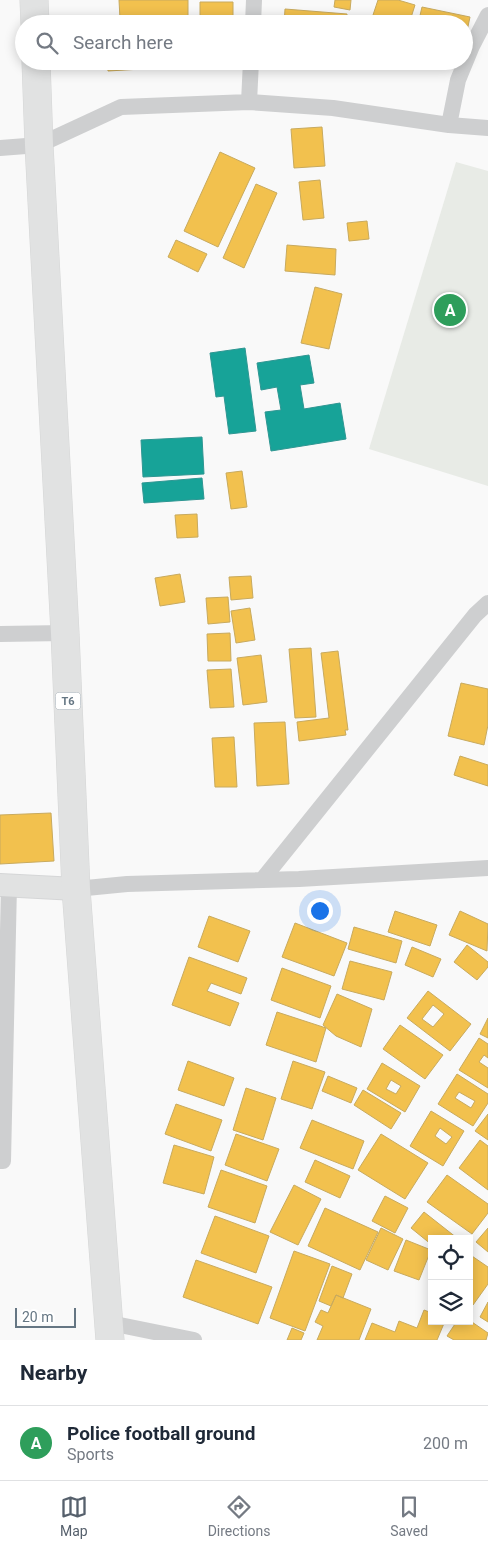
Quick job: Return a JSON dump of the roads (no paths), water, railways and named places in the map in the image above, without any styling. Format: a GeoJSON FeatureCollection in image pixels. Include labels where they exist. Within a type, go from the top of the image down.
{"type":"FeatureCollection","features":[{"type":"Feature","properties":{"kind":"highway"},"geometry":{"type":"LineString","coordinates":[[34,0],[35,15]]}},
{"type":"Feature","properties":{"kind":"highway","name":"T6"},"geometry":{"type":"LineString","coordinates":[[36,70],[76,889],[110,1332]]}},
{"type":"Feature","properties":{"kind":"street"},"geometry":{"type":"LineString","coordinates":[[253,15],[254,0]]}},
{"type":"Feature","properties":{"kind":"street"},"geometry":{"type":"LineString","coordinates":[[473,44],[488,15]]}},
{"type":"Feature","properties":{"kind":"street"},"geometry":{"type":"LineString","coordinates":[[249,102],[251,70]]}},
{"type":"Feature","properties":{"kind":"street"},"geometry":{"type":"LineString","coordinates":[[448,125],[458,80],[462,70]]}},
{"type":"Feature","properties":{"kind":"street"},"geometry":{"type":"LineString","coordinates":[[0,148],[39,145],[121,107],[249,102],[333,108],[448,125],[488,128]]}},
{"type":"Feature","properties":{"kind":"street"},"geometry":{"type":"LineString","coordinates":[[262,880],[475,615],[488,603]]}},
{"type":"Feature","properties":{"kind":"street"},"geometry":{"type":"LineString","coordinates":[[0,634],[65,633]]}},
{"type":"Feature","properties":{"kind":"street"},"geometry":{"type":"LineString","coordinates":[[0,1161],[3,1161],[4,885],[76,889],[127,884],[262,880],[488,868]]}},
{"type":"Feature","properties":{"kind":"street"},"geometry":{"type":"LineString","coordinates":[[110,1332],[194,1340]]}},
{"type":"Feature","properties":{"kind":"place","name":"Police football ground"},"geometry":{"type":"Point","coordinates":[450,310]}}]}
